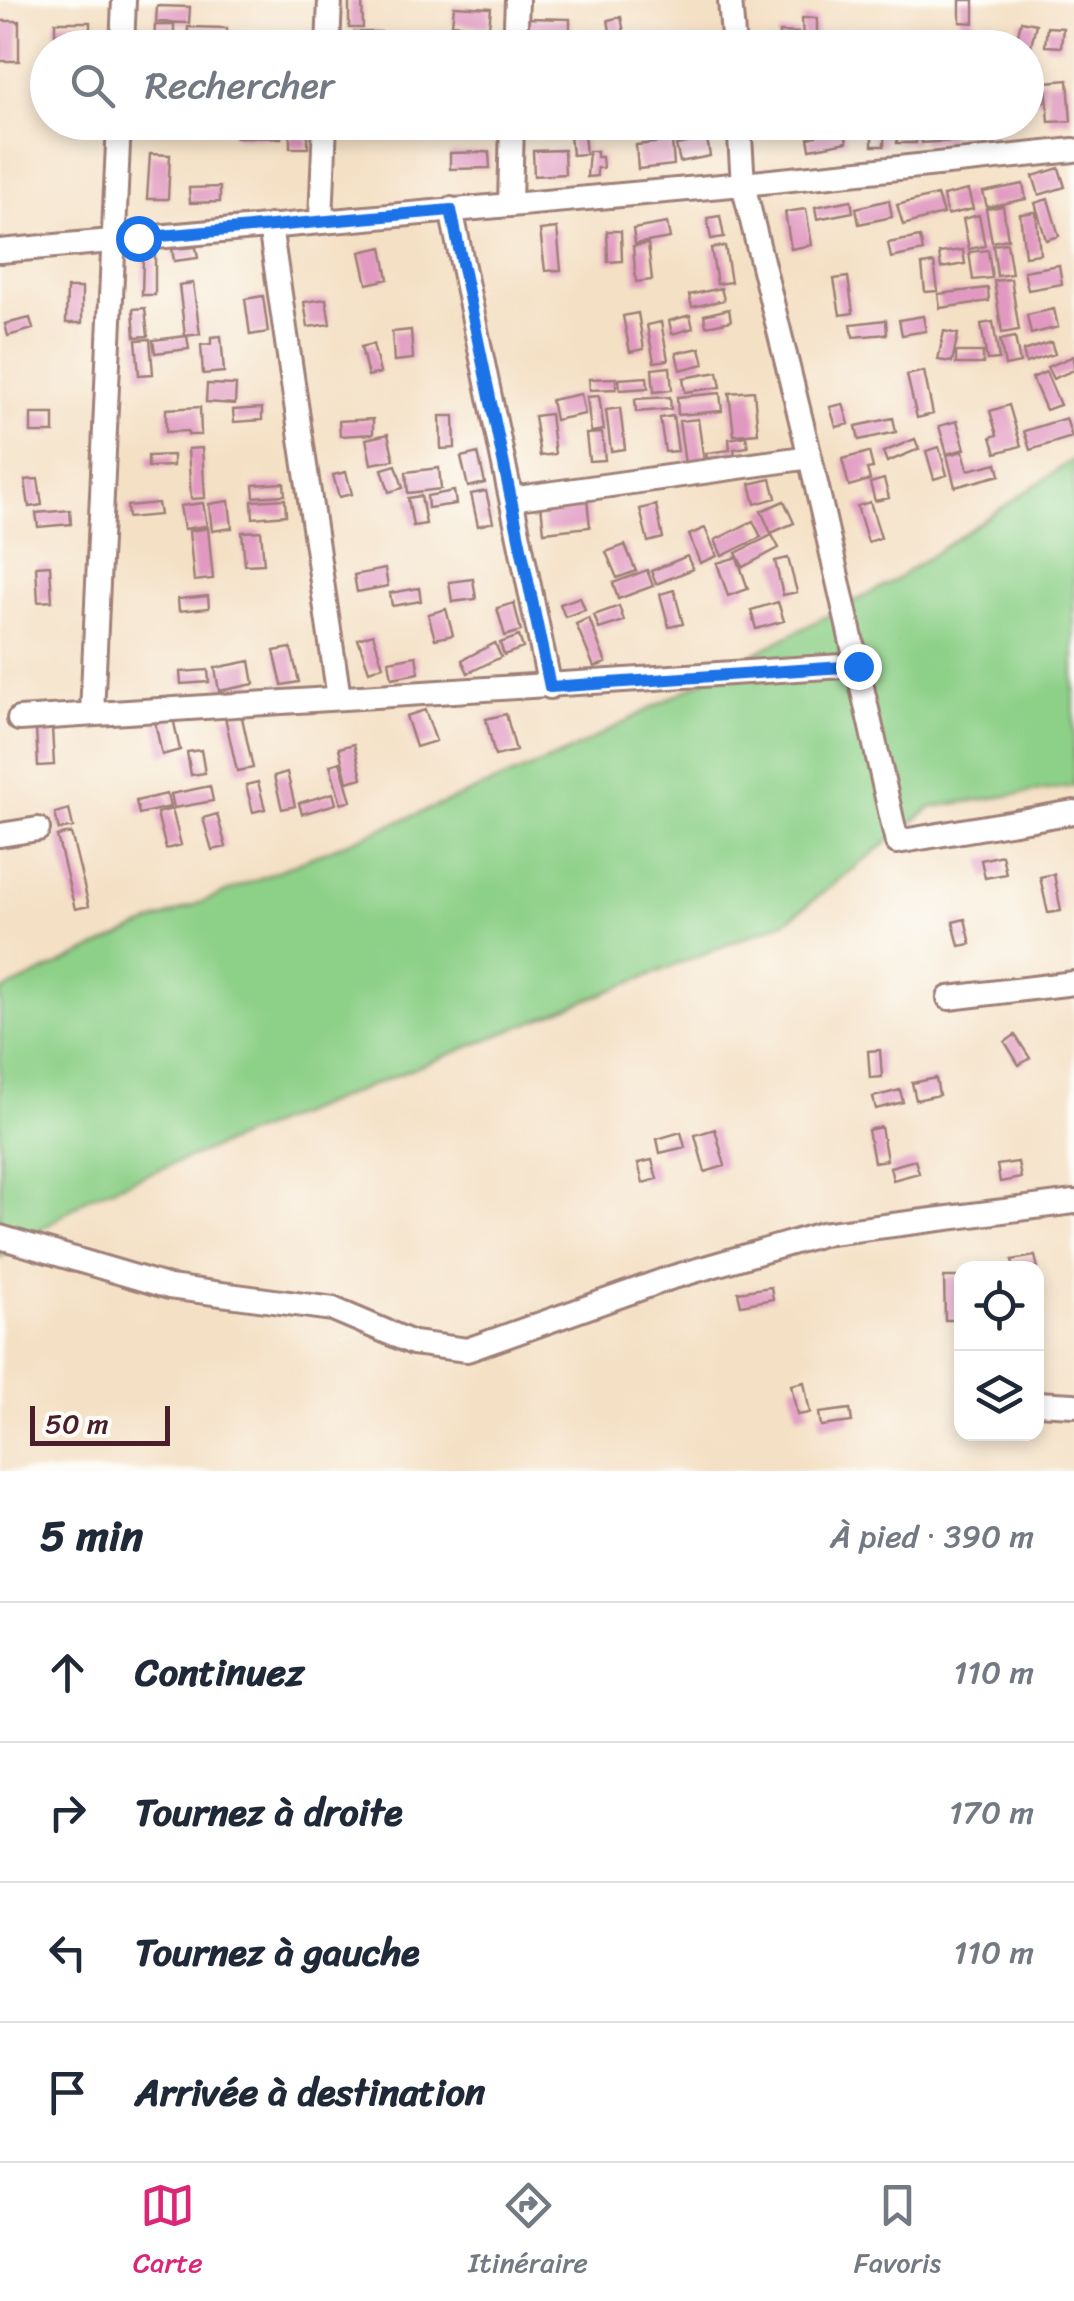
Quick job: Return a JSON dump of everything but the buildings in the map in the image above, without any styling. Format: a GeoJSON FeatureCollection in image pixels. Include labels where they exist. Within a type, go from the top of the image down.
{"type":"FeatureCollection","features":[{"type":"Feature","properties":{"kind":"street"},"geometry":{"type":"LineString","coordinates":[[123,30],[124,0]]}},
{"type":"Feature","properties":{"kind":"street"},"geometry":{"type":"LineString","coordinates":[[329,30],[330,0]]}},
{"type":"Feature","properties":{"kind":"street"},"geometry":{"type":"LineString","coordinates":[[516,30],[517,0]]}},
{"type":"Feature","properties":{"kind":"street"},"geometry":{"type":"LineString","coordinates":[[730,0],[732,30]]}},
{"type":"Feature","properties":{"kind":"street"},"geometry":{"type":"LineString","coordinates":[[92,714],[118,140]]}},
{"type":"Feature","properties":{"kind":"street"},"geometry":{"type":"LineString","coordinates":[[322,222],[324,140]]}},
{"type":"Feature","properties":{"kind":"street"},"geometry":{"type":"LineString","coordinates":[[510,204],[512,140]]}},
{"type":"Feature","properties":{"kind":"street"},"geometry":{"type":"LineString","coordinates":[[740,140],[743,184],[810,457],[897,842],[1074,812]]}},
{"type":"Feature","properties":{"kind":"street"},"geometry":{"type":"LineString","coordinates":[[0,251],[1074,150]]}},
{"type":"Feature","properties":{"kind":"street"},"geometry":{"type":"LineString","coordinates":[[451,210],[550,687]]}},
{"type":"Feature","properties":{"kind":"street"},"geometry":{"type":"LineString","coordinates":[[270,226],[339,698]]}},
{"type":"Feature","properties":{"kind":"street"},"geometry":{"type":"LineString","coordinates":[[510,500],[810,457]]}},
{"type":"Feature","properties":{"kind":"street"},"geometry":{"type":"LineString","coordinates":[[19,719],[858,666]]}},
{"type":"Feature","properties":{"kind":"street"},"geometry":{"type":"LineString","coordinates":[[0,835],[38,829]]}},
{"type":"Feature","properties":{"kind":"street"},"geometry":{"type":"LineString","coordinates":[[949,998],[1074,983]]}},
{"type":"Feature","properties":{"kind":"street"},"geometry":{"type":"LineString","coordinates":[[0,1237],[169,1287],[333,1310],[413,1343],[467,1350],[670,1278],[822,1234],[1074,1202]]}},
{"type":"Feature","properties":{"kind":"street"},"geometry":{"type":"LineString","coordinates":[[1044,1403],[1074,1405]]}},
{"type":"Feature","properties":{"kind":"green space"},"geometry":{"type":"Polygon","coordinates":[[[1074,459],[1074,786],[932,807],[787,921],[89,1197],[0,1258],[0,992],[138,928],[564,754],[895,580],[1074,459]]]}},
{"type":"Feature","properties":{"kind":"route"},"geometry":{"type":"LineString","coordinates":[[138,238],[451,210],[550,687],[858,666]]}}]}
